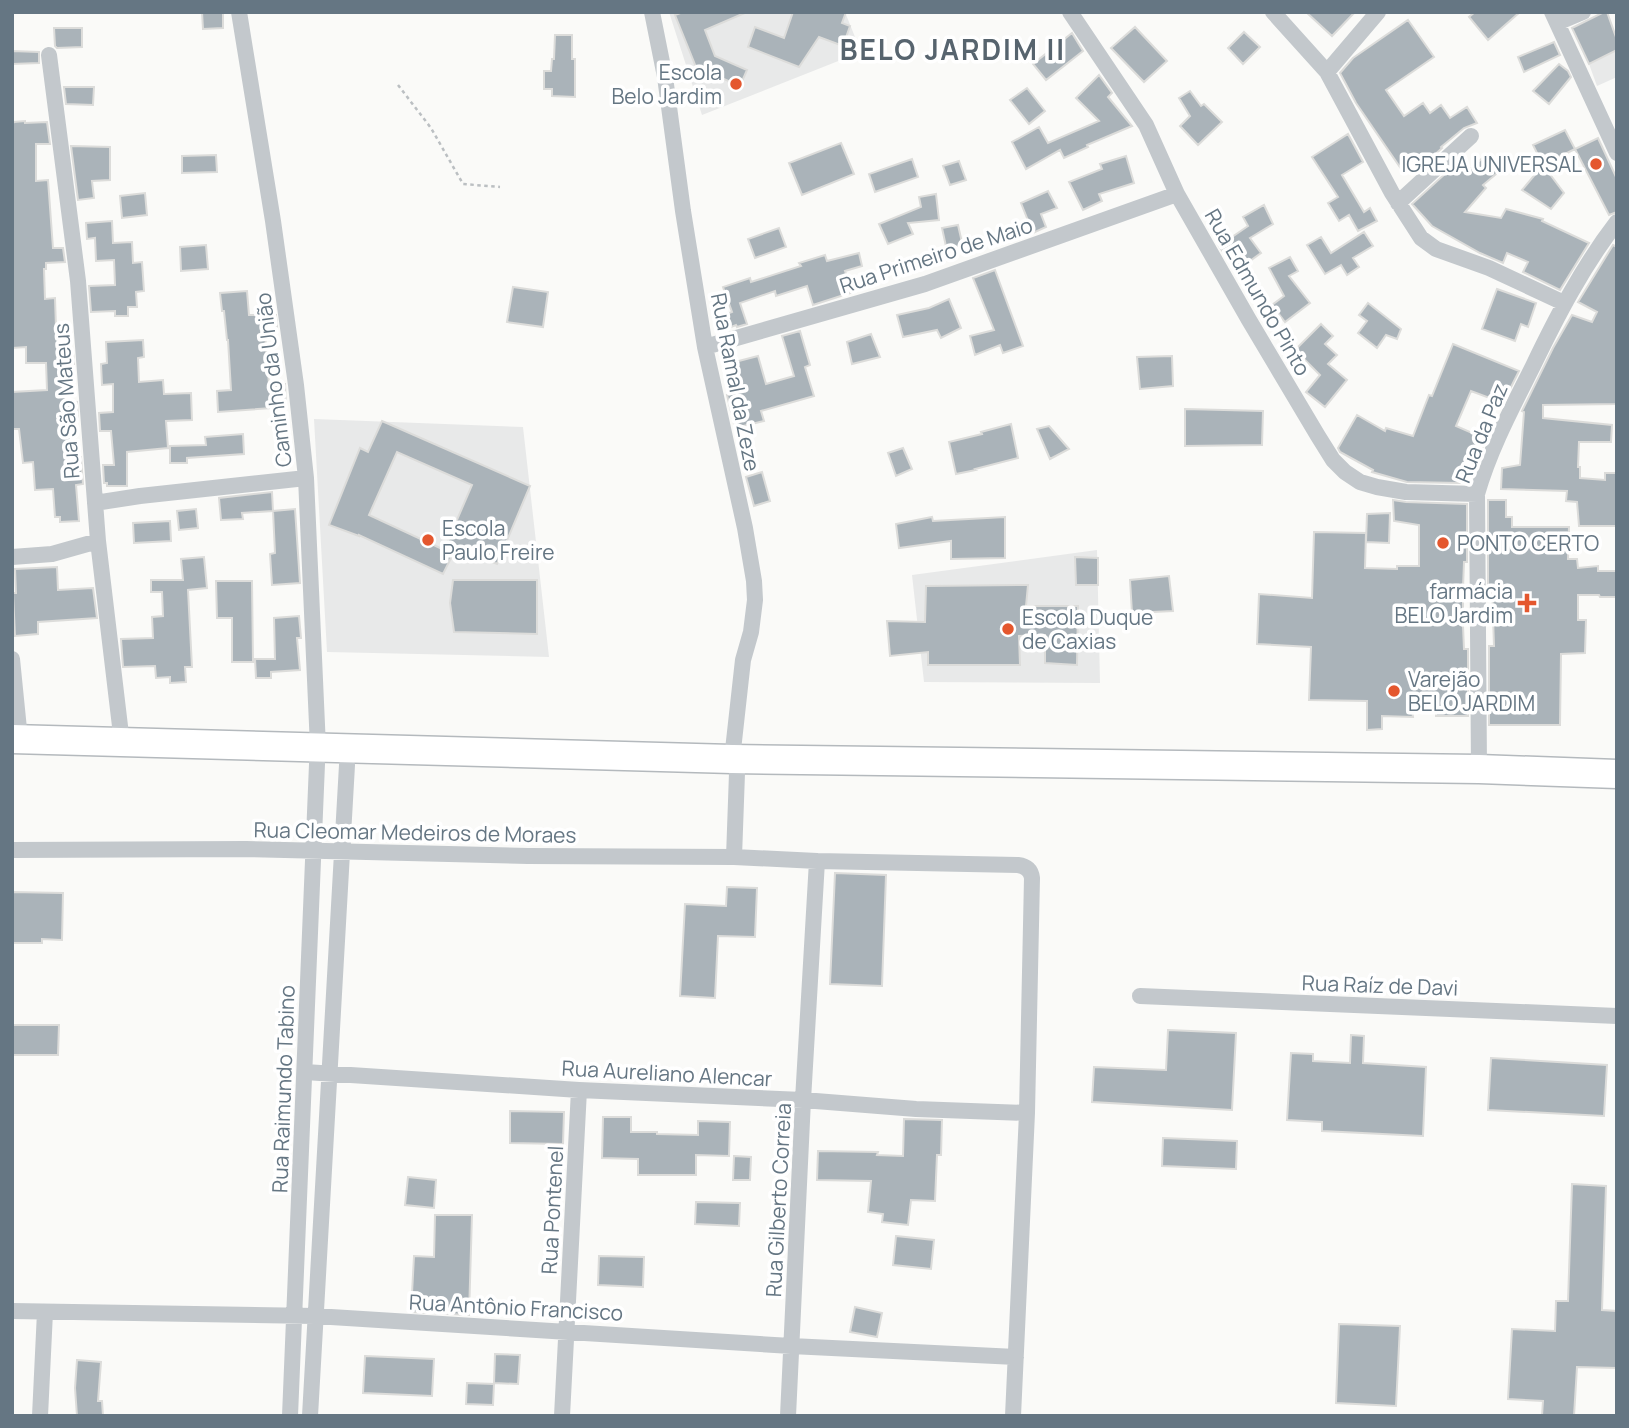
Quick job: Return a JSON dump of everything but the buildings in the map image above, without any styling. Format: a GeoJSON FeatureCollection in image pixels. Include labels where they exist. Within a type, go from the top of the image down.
{"type":"FeatureCollection","features":[{"type":"Feature","properties":{"kind":"highway"},"geometry":{"type":"LineString","coordinates":[[15,745],[122,743],[317,755],[347,765],[1479,769],[1617,774]]}},
{"type":"Feature","properties":{"kind":"highway"},"geometry":{"type":"LineString","coordinates":[[15,745],[1617,792]]}},
{"type":"Feature","properties":{"kind":"street","name":"Caminho da União"},"geometry":{"type":"LineString","coordinates":[[239,12],[285,297],[306,478],[317,755]]}},
{"type":"Feature","properties":{"kind":"street","name":"Rua Ramal da Zeze"},"geometry":{"type":"LineString","coordinates":[[652,12],[665,77],[705,348],[754,581],[755,600],[751,632],[743,660],[735,766],[734,857]]}},
{"type":"Feature","properties":{"kind":"street","name":"Rua Edmundo Pinto"},"geometry":{"type":"LineString","coordinates":[[1070,12],[1146,125],[1177,194],[1333,460],[1360,482],[1377,487],[1406,492],[1477,494]]}},
{"type":"Feature","properties":{"kind":"street"},"geometry":{"type":"LineString","coordinates":[[1273,12],[1327,72],[1398,203],[1421,238],[1436,249],[1489,268],[1564,303]]}},
{"type":"Feature","properties":{"kind":"street"},"geometry":{"type":"LineString","coordinates":[[1327,72],[1378,12]]}},
{"type":"Feature","properties":{"kind":"street"},"geometry":{"type":"LineString","coordinates":[[1583,12],[1555,18],[1617,153]]}},
{"type":"Feature","properties":{"kind":"street","name":"Rua São Mateus"},"geometry":{"type":"LineString","coordinates":[[49,55],[78,281],[98,541],[122,743]]}},
{"type":"Feature","properties":{"kind":"street"},"geometry":{"type":"LineString","coordinates":[[1398,203],[1471,136]]}},
{"type":"Feature","properties":{"kind":"street","name":"Rua Primeiro de Maio"},"geometry":{"type":"LineString","coordinates":[[705,348],[925,284],[1177,194]]}},
{"type":"Feature","properties":{"kind":"street","name":"Rua da Paz"},"geometry":{"type":"LineString","coordinates":[[1479,769],[1477,494],[1502,427],[1564,303],[1617,222]]}},
{"type":"Feature","properties":{"kind":"street"},"geometry":{"type":"LineString","coordinates":[[95,503],[306,478]]}},
{"type":"Feature","properties":{"kind":"street"},"geometry":{"type":"LineString","coordinates":[[12,557],[52,554],[98,541]]}},
{"type":"Feature","properties":{"kind":"street"},"geometry":{"type":"LineString","coordinates":[[12,659],[15,745]]}},
{"type":"Feature","properties":{"kind":"street","name":"Rua Raimundo Tabino"},"geometry":{"type":"LineString","coordinates":[[290,1416],[317,755]]}},
{"type":"Feature","properties":{"kind":"street","name":"Rua Raimundo Tabino"},"geometry":{"type":"LineString","coordinates":[[310,1416],[347,765]]}},
{"type":"Feature","properties":{"kind":"street","name":"Rua Cleomar Medeiros de Moraes"},"geometry":{"type":"LineString","coordinates":[[12,850],[246,849],[528,856],[734,857],[817,861]]}},
{"type":"Feature","properties":{"kind":"street"},"geometry":{"type":"LineString","coordinates":[[817,861],[1018,865],[1029,869],[1032,878],[1027,1113],[1013,1416]]}},
{"type":"Feature","properties":{"kind":"street","name":"Rua Gilberto Correia"},"geometry":{"type":"LineString","coordinates":[[788,1416],[817,861]]}},
{"type":"Feature","properties":{"kind":"street","name":"Rua Raíz de Davi"},"geometry":{"type":"LineString","coordinates":[[1140,996],[1617,1016]]}},
{"type":"Feature","properties":{"kind":"street","name":"Rua Aureliano Alencar"},"geometry":{"type":"LineString","coordinates":[[305,1072],[579,1090],[1027,1113]]}},
{"type":"Feature","properties":{"kind":"street","name":"Rua Pontenel"},"geometry":{"type":"LineString","coordinates":[[562,1416],[579,1090]]}},
{"type":"Feature","properties":{"kind":"street","name":"Rua Antônio Francisco"},"geometry":{"type":"LineString","coordinates":[[12,1311],[315,1316],[1016,1357]]}},
{"type":"Feature","properties":{"kind":"street"},"geometry":{"type":"LineString","coordinates":[[40,1416],[45,1312]]}},
{"type":"Feature","properties":{"kind":"path"},"geometry":{"type":"LineString","coordinates":[[398,85],[431,128],[463,184],[500,187]]}},
{"type":"Feature","properties":{"kind":"shaded area","name":"Escola Belo Jardim"},"geometry":{"type":"Polygon","coordinates":[[[669,12],[845,12],[861,52],[702,115],[669,12]]]}},
{"type":"Feature","properties":{"kind":"shaded area"},"geometry":{"type":"Polygon","coordinates":[[[1617,50],[1617,77],[1597,86],[1589,64],[1617,50]]]}},
{"type":"Feature","properties":{"kind":"shaded area","name":"Escola Paulo Freire"},"geometry":{"type":"Polygon","coordinates":[[[314,419],[523,427],[549,657],[327,652],[314,419]]]}},
{"type":"Feature","properties":{"kind":"shaded area","name":"Escola Duque de Caxias"},"geometry":{"type":"Polygon","coordinates":[[[1097,550],[1100,683],[924,682],[912,575],[1097,550]]]}},
{"type":"Feature","properties":{"kind":"place","name":"Escola Belo Jardim"},"geometry":{"type":"Point","coordinates":[736,84]}},
{"type":"Feature","properties":{"kind":"place","name":"IGREJA UNIVERSAL"},"geometry":{"type":"Point","coordinates":[1596,164]}},
{"type":"Feature","properties":{"kind":"place","name":"Escola Paulo Freire"},"geometry":{"type":"Point","coordinates":[428,540]}},
{"type":"Feature","properties":{"kind":"place","name":"PONTO CERTO"},"geometry":{"type":"Point","coordinates":[1443,543]}},
{"type":"Feature","properties":{"kind":"place","name":"farmácia BELO Jardim"},"geometry":{"type":"Point","coordinates":[1527,603]}},
{"type":"Feature","properties":{"kind":"place","name":"Escola Duque de Caxias"},"geometry":{"type":"Point","coordinates":[1008,629]}},
{"type":"Feature","properties":{"kind":"place","name":"Varejão BELO JARDIM"},"geometry":{"type":"Point","coordinates":[1394,691]}},
{"type":"Feature","properties":{"kind":"district","name":"BELO JARDIM II"},"geometry":{"type":"Point","coordinates":[953,49]}}]}
